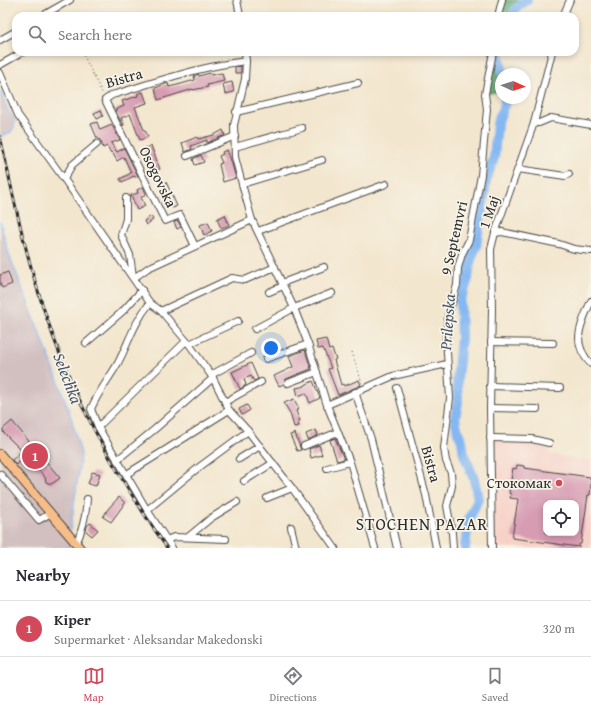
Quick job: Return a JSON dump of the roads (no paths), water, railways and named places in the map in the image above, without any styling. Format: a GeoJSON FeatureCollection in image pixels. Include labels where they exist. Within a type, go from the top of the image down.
{"type":"FeatureCollection","features":[{"type":"Feature","properties":{"kind":"main road"},"geometry":{"type":"LineString","coordinates":[[0,454],[78,546]]}},
{"type":"Feature","properties":{"kind":"street"},"geometry":{"type":"LineString","coordinates":[[49,12],[70,0]]}},
{"type":"Feature","properties":{"kind":"street"},"geometry":{"type":"LineString","coordinates":[[237,0],[239,12]]}},
{"type":"Feature","properties":{"kind":"street"},"geometry":{"type":"LineString","coordinates":[[499,12],[502,0]]}},
{"type":"Feature","properties":{"kind":"street"},"geometry":{"type":"LineString","coordinates":[[565,12],[570,0]]}},
{"type":"Feature","properties":{"kind":"street"},"geometry":{"type":"LineString","coordinates":[[0,40],[12,33]]}},
{"type":"Feature","properties":{"kind":"street"},"geometry":{"type":"LineString","coordinates":[[0,65],[16,56]]}},
{"type":"Feature","properties":{"kind":"street"},"geometry":{"type":"LineString","coordinates":[[245,56],[245,79],[234,125],[235,157],[242,184],[252,220],[294,308],[308,344],[328,405],[350,462],[375,548]]}},
{"type":"Feature","properties":{"kind":"street","name":"9 Septemvri"},"geometry":{"type":"LineString","coordinates":[[453,548],[447,506],[452,486],[451,473],[446,461],[444,448],[450,398],[446,338],[448,316],[457,285],[458,268],[462,254],[469,240],[481,175],[487,109],[485,94],[492,56]]}},
{"type":"Feature","properties":{"kind":"street","name":"1 Maj"},"geometry":{"type":"LineString","coordinates":[[492,548],[490,438],[491,249],[534,123],[551,56]]}},
{"type":"Feature","properties":{"kind":"street","name":"Bistra"},"geometry":{"type":"LineString","coordinates":[[105,100],[112,95],[222,63],[246,61]]}},
{"type":"Feature","properties":{"kind":"street"},"geometry":{"type":"LineString","coordinates":[[0,74],[18,115],[134,278],[150,303],[161,311],[188,343],[212,376],[229,410],[260,446],[336,548]]}},
{"type":"Feature","properties":{"kind":"street"},"geometry":{"type":"LineString","coordinates":[[236,112],[358,83]]}},
{"type":"Feature","properties":{"kind":"street","name":"Osogovska"},"geometry":{"type":"LineString","coordinates":[[105,100],[165,221],[180,215],[195,246]]}},
{"type":"Feature","properties":{"kind":"street"},"geometry":{"type":"LineString","coordinates":[[534,123],[540,123],[551,118],[591,125]]}},
{"type":"Feature","properties":{"kind":"street"},"geometry":{"type":"LineString","coordinates":[[235,146],[302,128]]}},
{"type":"Feature","properties":{"kind":"street"},"geometry":{"type":"LineString","coordinates":[[187,156],[235,136]]}},
{"type":"Feature","properties":{"kind":"street"},"geometry":{"type":"LineString","coordinates":[[64,179],[72,165],[97,144]]}},
{"type":"Feature","properties":{"kind":"street"},"geometry":{"type":"LineString","coordinates":[[242,184],[322,160]]}},
{"type":"Feature","properties":{"kind":"street"},"geometry":{"type":"LineString","coordinates":[[518,169],[565,176],[569,174]]}},
{"type":"Feature","properties":{"kind":"street"},"geometry":{"type":"LineString","coordinates":[[258,231],[386,184]]}},
{"type":"Feature","properties":{"kind":"street"},"geometry":{"type":"LineString","coordinates":[[126,198],[126,219],[121,234],[130,255],[134,278]]}},
{"type":"Feature","properties":{"kind":"street"},"geometry":{"type":"LineString","coordinates":[[134,278],[148,268],[252,220]]}},
{"type":"Feature","properties":{"kind":"street"},"geometry":{"type":"LineString","coordinates":[[495,234],[502,232],[559,244],[574,249],[591,251]]}},
{"type":"Feature","properties":{"kind":"street"},"geometry":{"type":"LineString","coordinates":[[161,311],[232,278],[245,280],[275,267]]}},
{"type":"Feature","properties":{"kind":"street"},"geometry":{"type":"LineString","coordinates":[[269,292],[283,284],[324,267]]}},
{"type":"Feature","properties":{"kind":"street"},"geometry":{"type":"LineString","coordinates":[[86,343],[123,311],[142,290]]}},
{"type":"Feature","properties":{"kind":"street"},"geometry":{"type":"LineString","coordinates":[[255,329],[294,308],[332,293]]}},
{"type":"Feature","properties":{"kind":"street"},"geometry":{"type":"LineString","coordinates":[[591,301],[578,338],[582,352],[591,364]]}},
{"type":"Feature","properties":{"kind":"street"},"geometry":{"type":"LineString","coordinates":[[150,303],[141,314],[117,364],[91,409],[98,427],[117,460],[172,548]]}},
{"type":"Feature","properties":{"kind":"street"},"geometry":{"type":"LineString","coordinates":[[98,427],[188,343],[238,321]]}},
{"type":"Feature","properties":{"kind":"street"},"geometry":{"type":"LineString","coordinates":[[491,342],[553,343]]}},
{"type":"Feature","properties":{"kind":"street"},"geometry":{"type":"LineString","coordinates":[[266,359],[308,344]]}},
{"type":"Feature","properties":{"kind":"street"},"geometry":{"type":"LineString","coordinates":[[117,460],[155,429],[212,376],[251,353]]}},
{"type":"Feature","properties":{"kind":"street"},"geometry":{"type":"LineString","coordinates":[[328,405],[393,376],[447,364]]}},
{"type":"Feature","properties":{"kind":"street"},"geometry":{"type":"LineString","coordinates":[[288,383],[317,372]]}},
{"type":"Feature","properties":{"kind":"street"},"geometry":{"type":"LineString","coordinates":[[225,402],[260,382]]}},
{"type":"Feature","properties":{"kind":"street"},"geometry":{"type":"LineString","coordinates":[[490,386],[560,388]]}},
{"type":"Feature","properties":{"kind":"street","name":"Bistra"},"geometry":{"type":"LineString","coordinates":[[397,388],[426,495],[436,548]]}},
{"type":"Feature","properties":{"kind":"street"},"geometry":{"type":"LineString","coordinates":[[355,392],[371,439],[397,548]]}},
{"type":"Feature","properties":{"kind":"street"},"geometry":{"type":"LineString","coordinates":[[490,408],[537,409]]}},
{"type":"Feature","properties":{"kind":"street"},"geometry":{"type":"LineString","coordinates":[[127,474],[229,410]]}},
{"type":"Feature","properties":{"kind":"street"},"geometry":{"type":"LineString","coordinates":[[147,510],[198,468],[248,432]]}},
{"type":"Feature","properties":{"kind":"street"},"geometry":{"type":"LineString","coordinates":[[304,446],[338,432]]}},
{"type":"Feature","properties":{"kind":"street"},"geometry":{"type":"LineString","coordinates":[[490,438],[532,439],[549,443]]}},
{"type":"Feature","properties":{"kind":"street"},"geometry":{"type":"LineString","coordinates":[[239,459],[260,446]]}},
{"type":"Feature","properties":{"kind":"street"},"geometry":{"type":"LineString","coordinates":[[327,468],[350,462]]}},
{"type":"Feature","properties":{"kind":"street"},"geometry":{"type":"LineString","coordinates":[[244,481],[273,463]]}},
{"type":"Feature","properties":{"kind":"street"},"geometry":{"type":"LineString","coordinates":[[0,474],[39,520],[51,513]]}},
{"type":"Feature","properties":{"kind":"street"},"geometry":{"type":"LineString","coordinates":[[267,498],[292,488]]}},
{"type":"Feature","properties":{"kind":"street"},"geometry":{"type":"LineString","coordinates":[[78,546],[85,518],[87,499]]}},
{"type":"Feature","properties":{"kind":"street"},"geometry":{"type":"LineString","coordinates":[[188,538],[211,518],[237,502]]}},
{"type":"Feature","properties":{"kind":"street"},"geometry":{"type":"LineString","coordinates":[[291,527],[296,548]]}},
{"type":"Feature","properties":{"kind":"street"},"geometry":{"type":"LineString","coordinates":[[167,540],[174,537],[226,539]]}},
{"type":"Feature","properties":{"kind":"waterway","name":"Prilepska"},"geometry":{"type":"LineString","coordinates":[[514,12],[516,8],[527,0]]}},
{"type":"Feature","properties":{"kind":"waterway","name":"Prilepska"},"geometry":{"type":"LineString","coordinates":[[499,56],[502,68]]}},
{"type":"Feature","properties":{"kind":"waterway","name":"Selechka"},"geometry":{"type":"LineString","coordinates":[[0,91],[8,111],[15,119],[14,127],[10,133],[0,136]]}},
{"type":"Feature","properties":{"kind":"waterway","name":"Prilepska"},"geometry":{"type":"LineString","coordinates":[[465,548],[468,521],[478,499],[474,479],[464,454],[462,441],[458,432],[455,418],[458,402],[457,380],[461,338],[460,301],[468,279],[470,262],[476,246],[486,180],[494,158],[497,124],[504,104]]}},
{"type":"Feature","properties":{"kind":"waterway","name":"Selechka"},"geometry":{"type":"LineString","coordinates":[[0,222],[9,255],[70,414],[81,454],[70,532]]}},
{"type":"Feature","properties":{"kind":"waterway","name":"Selechka"},"geometry":{"type":"LineString","coordinates":[[69,548],[70,540]]}},
{"type":"Feature","properties":{"kind":"railway"},"geometry":{"type":"LineString","coordinates":[[0,137],[21,230],[33,274],[47,319],[63,362],[92,426],[115,468],[140,509],[167,548]]}},
{"type":"Feature","properties":{"kind":"place","name":"Kiper"},"geometry":{"type":"Point","coordinates":[35,456]}},
{"type":"Feature","properties":{"kind":"place","name":"Стокомак"},"geometry":{"type":"Point","coordinates":[559,483]}},
{"type":"Feature","properties":{"kind":"district","name":"STOCHEN PAZAR"},"geometry":{"type":"Point","coordinates":[422,524]}}]}
